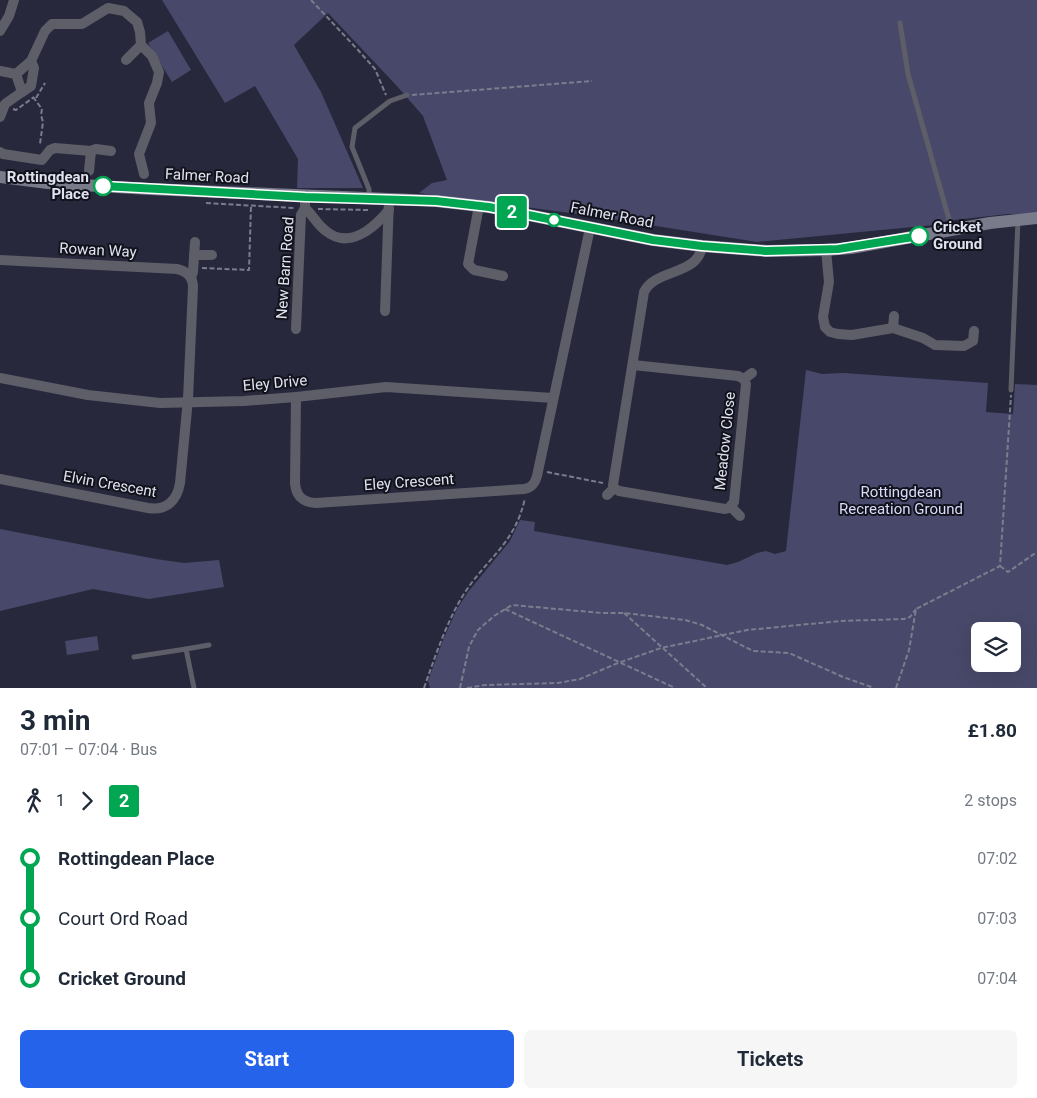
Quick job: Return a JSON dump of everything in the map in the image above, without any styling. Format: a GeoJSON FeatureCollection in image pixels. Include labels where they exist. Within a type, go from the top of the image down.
{"type":"FeatureCollection","features":[{"type":"Feature","properties":{"kind":"main road","name":"Falmer Road"},"geometry":{"type":"LineString","coordinates":[[0,177],[48,183],[251,194],[305,203],[389,205],[436,201],[479,206],[653,240],[766,251],[851,248],[953,230],[1037,218]]}},
{"type":"Feature","properties":{"kind":"street"},"geometry":{"type":"LineString","coordinates":[[0,30],[10,16],[14,0]]}},
{"type":"Feature","properties":{"kind":"street"},"geometry":{"type":"LineString","coordinates":[[16,74],[30,61],[48,27],[57,23],[82,24],[108,8],[121,10],[134,19],[139,27],[141,45],[156,63],[159,75],[149,103],[151,123],[139,154],[144,174]]}},
{"type":"Feature","properties":{"kind":"street"},"geometry":{"type":"LineString","coordinates":[[126,60],[141,45]]}},
{"type":"Feature","properties":{"kind":"street"},"geometry":{"type":"LineString","coordinates":[[0,117],[5,104],[31,86],[34,68],[30,61]]}},
{"type":"Feature","properties":{"kind":"street"},"geometry":{"type":"LineString","coordinates":[[0,71],[16,74]]}},
{"type":"Feature","properties":{"kind":"street"},"geometry":{"type":"LineString","coordinates":[[16,74],[25,90]]}},
{"type":"Feature","properties":{"kind":"street"},"geometry":{"type":"LineString","coordinates":[[0,152],[42,160],[50,150],[55,148],[111,151]]}},
{"type":"Feature","properties":{"kind":"street"},"geometry":{"type":"LineString","coordinates":[[89,171],[91,151]]}},
{"type":"Feature","properties":{"kind":"street","name":"New Barn Road"},"geometry":{"type":"LineString","coordinates":[[305,203],[326,232],[346,238],[358,236],[375,226],[389,205]]}},
{"type":"Feature","properties":{"kind":"street","name":"New Barn Road"},"geometry":{"type":"LineString","coordinates":[[296,329],[301,216],[305,203]]}},
{"type":"Feature","properties":{"kind":"street"},"geometry":{"type":"LineString","coordinates":[[386,311],[389,205]]}},
{"type":"Feature","properties":{"kind":"street"},"geometry":{"type":"LineString","coordinates":[[479,206],[468,264],[474,270],[503,276]]}},
{"type":"Feature","properties":{"kind":"street"},"geometry":{"type":"LineString","coordinates":[[524,489],[533,485],[538,470],[590,228]]}},
{"type":"Feature","properties":{"kind":"street"},"geometry":{"type":"LineString","coordinates":[[188,403],[192,273],[195,242]]}},
{"type":"Feature","properties":{"kind":"street"},"geometry":{"type":"LineString","coordinates":[[611,489],[644,292],[649,284],[688,266],[698,257],[702,246]]}},
{"type":"Feature","properties":{"kind":"street"},"geometry":{"type":"LineString","coordinates":[[826,250],[829,282],[822,318],[827,330],[838,334],[852,335],[893,328],[935,345],[966,346],[972,340],[974,331]]}},
{"type":"Feature","properties":{"kind":"street"},"geometry":{"type":"LineString","coordinates":[[194,255],[212,255]]}},
{"type":"Feature","properties":{"kind":"street","name":"Rowan Way"},"geometry":{"type":"LineString","coordinates":[[0,260],[177,269],[192,273]]}},
{"type":"Feature","properties":{"kind":"street"},"geometry":{"type":"LineString","coordinates":[[893,328],[894,316]]}},
{"type":"Feature","properties":{"kind":"street","name":"Meadow Close"},"geometry":{"type":"LineString","coordinates":[[633,365],[731,375],[744,379]]}},
{"type":"Feature","properties":{"kind":"street","name":"Meadow Close"},"geometry":{"type":"LineString","coordinates":[[744,379],[752,373]]}},
{"type":"Feature","properties":{"kind":"street","name":"Eley Drive"},"geometry":{"type":"LineString","coordinates":[[0,378],[88,395],[160,403],[296,397],[386,386],[553,398]]}},
{"type":"Feature","properties":{"kind":"street","name":"Meadow Close"},"geometry":{"type":"LineString","coordinates":[[731,507],[734,496],[746,384],[744,379]]}},
{"type":"Feature","properties":{"kind":"street","name":"Eley Crescent"},"geometry":{"type":"LineString","coordinates":[[296,397],[295,483],[296,493],[303,500],[316,503],[524,489]]}},
{"type":"Feature","properties":{"kind":"street","name":"Elvin Crescent"},"geometry":{"type":"LineString","coordinates":[[0,479],[148,508],[159,509],[165,507],[173,501],[180,488],[188,403]]}},
{"type":"Feature","properties":{"kind":"street","name":"Meadow Close"},"geometry":{"type":"LineString","coordinates":[[611,489],[725,509],[731,507]]}},
{"type":"Feature","properties":{"kind":"street","name":"Meadow Close"},"geometry":{"type":"LineString","coordinates":[[731,507],[740,516]]}},
{"type":"Feature","properties":{"kind":"lane"},"geometry":{"type":"LineString","coordinates":[[900,23],[908,74],[953,230]]}},
{"type":"Feature","properties":{"kind":"lane"},"geometry":{"type":"LineString","coordinates":[[370,205],[369,189],[352,147],[355,128],[390,102],[407,95]]}},
{"type":"Feature","properties":{"kind":"lane"},"geometry":{"type":"LineString","coordinates":[[1011,390],[1018,220]]}},
{"type":"Feature","properties":{"kind":"lane"},"geometry":{"type":"LineString","coordinates":[[134,657],[210,645]]}},
{"type":"Feature","properties":{"kind":"lane"},"geometry":{"type":"LineString","coordinates":[[186,649],[194,688]]}},
{"type":"Feature","properties":{"kind":"path"},"geometry":{"type":"LineString","coordinates":[[311,0],[374,69],[390,102]]}},
{"type":"Feature","properties":{"kind":"path"},"geometry":{"type":"LineString","coordinates":[[407,95],[592,81]]}},
{"type":"Feature","properties":{"kind":"path"},"geometry":{"type":"LineString","coordinates":[[36,98],[45,83]]}},
{"type":"Feature","properties":{"kind":"path"},"geometry":{"type":"LineString","coordinates":[[25,90],[36,98],[42,108],[41,115],[43,120],[40,144],[50,150]]}},
{"type":"Feature","properties":{"kind":"path"},"geometry":{"type":"LineString","coordinates":[[192,273],[249,270],[251,194]]}},
{"type":"Feature","properties":{"kind":"path"},"geometry":{"type":"LineString","coordinates":[[305,203],[370,205]]}},
{"type":"Feature","properties":{"kind":"path"},"geometry":{"type":"LineString","coordinates":[[1000,566],[1011,390]]}},
{"type":"Feature","properties":{"kind":"path"},"geometry":{"type":"LineString","coordinates":[[538,470],[611,489]]}},
{"type":"Feature","properties":{"kind":"path"},"geometry":{"type":"LineString","coordinates":[[424,688],[444,631],[463,595],[506,543],[517,523],[525,498],[524,489]]}},
{"type":"Feature","properties":{"kind":"path"},"geometry":{"type":"LineString","coordinates":[[1000,566],[1008,572],[1037,552]]}},
{"type":"Feature","properties":{"kind":"path"},"geometry":{"type":"LineString","coordinates":[[467,688],[485,685],[558,683],[580,679],[618,663],[662,648],[747,630],[841,621],[904,619],[910,617],[916,609],[1000,566]]}},
{"type":"Feature","properties":{"kind":"path"},"geometry":{"type":"LineString","coordinates":[[460,688],[470,647],[478,630],[512,605],[602,613],[624,612],[685,620],[724,635],[753,651],[789,653],[843,677],[874,688]]}},
{"type":"Feature","properties":{"kind":"path"},"geometry":{"type":"LineString","coordinates":[[505,609],[675,688]]}},
{"type":"Feature","properties":{"kind":"path"},"geometry":{"type":"LineString","coordinates":[[896,688],[909,650],[916,609]]}},
{"type":"Feature","properties":{"kind":"path"},"geometry":{"type":"LineString","coordinates":[[624,612],[707,688]]}},
{"type":"Feature","properties":{"kind":"green space"},"geometry":{"type":"Polygon","coordinates":[[[162,0],[1037,0],[1037,214],[1008,214],[945,221],[944,224],[757,242],[593,216],[419,193],[432,183],[447,180],[423,116],[328,13],[294,45],[321,92],[363,188],[297,188],[298,159],[255,86],[225,103],[162,0]]]}},
{"type":"Feature","properties":{"kind":"green space"},"geometry":{"type":"Polygon","coordinates":[[[168,31],[191,70],[172,82],[148,43],[168,31]]]}},
{"type":"Feature","properties":{"kind":"green space","name":"Rottingdean Recreation Ground"},"geometry":{"type":"Polygon","coordinates":[[[806,370],[822,374],[843,373],[988,383],[986,412],[1013,414],[1015,384],[1037,385],[1037,688],[430,688],[428,681],[457,609],[468,592],[510,541],[520,520],[535,522],[534,531],[727,565],[757,553],[766,551],[775,554],[786,551],[806,370]]]}},
{"type":"Feature","properties":{"kind":"green space"},"geometry":{"type":"Polygon","coordinates":[[[0,529],[184,563],[219,560],[224,587],[149,599],[93,589],[0,611],[0,529]]]}},
{"type":"Feature","properties":{"kind":"green space"},"geometry":{"type":"Polygon","coordinates":[[[97,636],[99,650],[67,655],[65,641],[97,636]]]}},
{"type":"Feature","properties":{"kind":"bus line","name":"2"},"geometry":{"type":"LineString","coordinates":[[103,186],[305,197],[436,201],[489,207],[653,240],[766,251],[851,248],[919,236]]}},
{"type":"Feature","properties":{"kind":"place","name":"Rottingdean Place"},"geometry":{"type":"Point","coordinates":[103,186]}},
{"type":"Feature","properties":{"kind":"place","name":"Cricket Ground"},"geometry":{"type":"Point","coordinates":[919,236]}}]}
